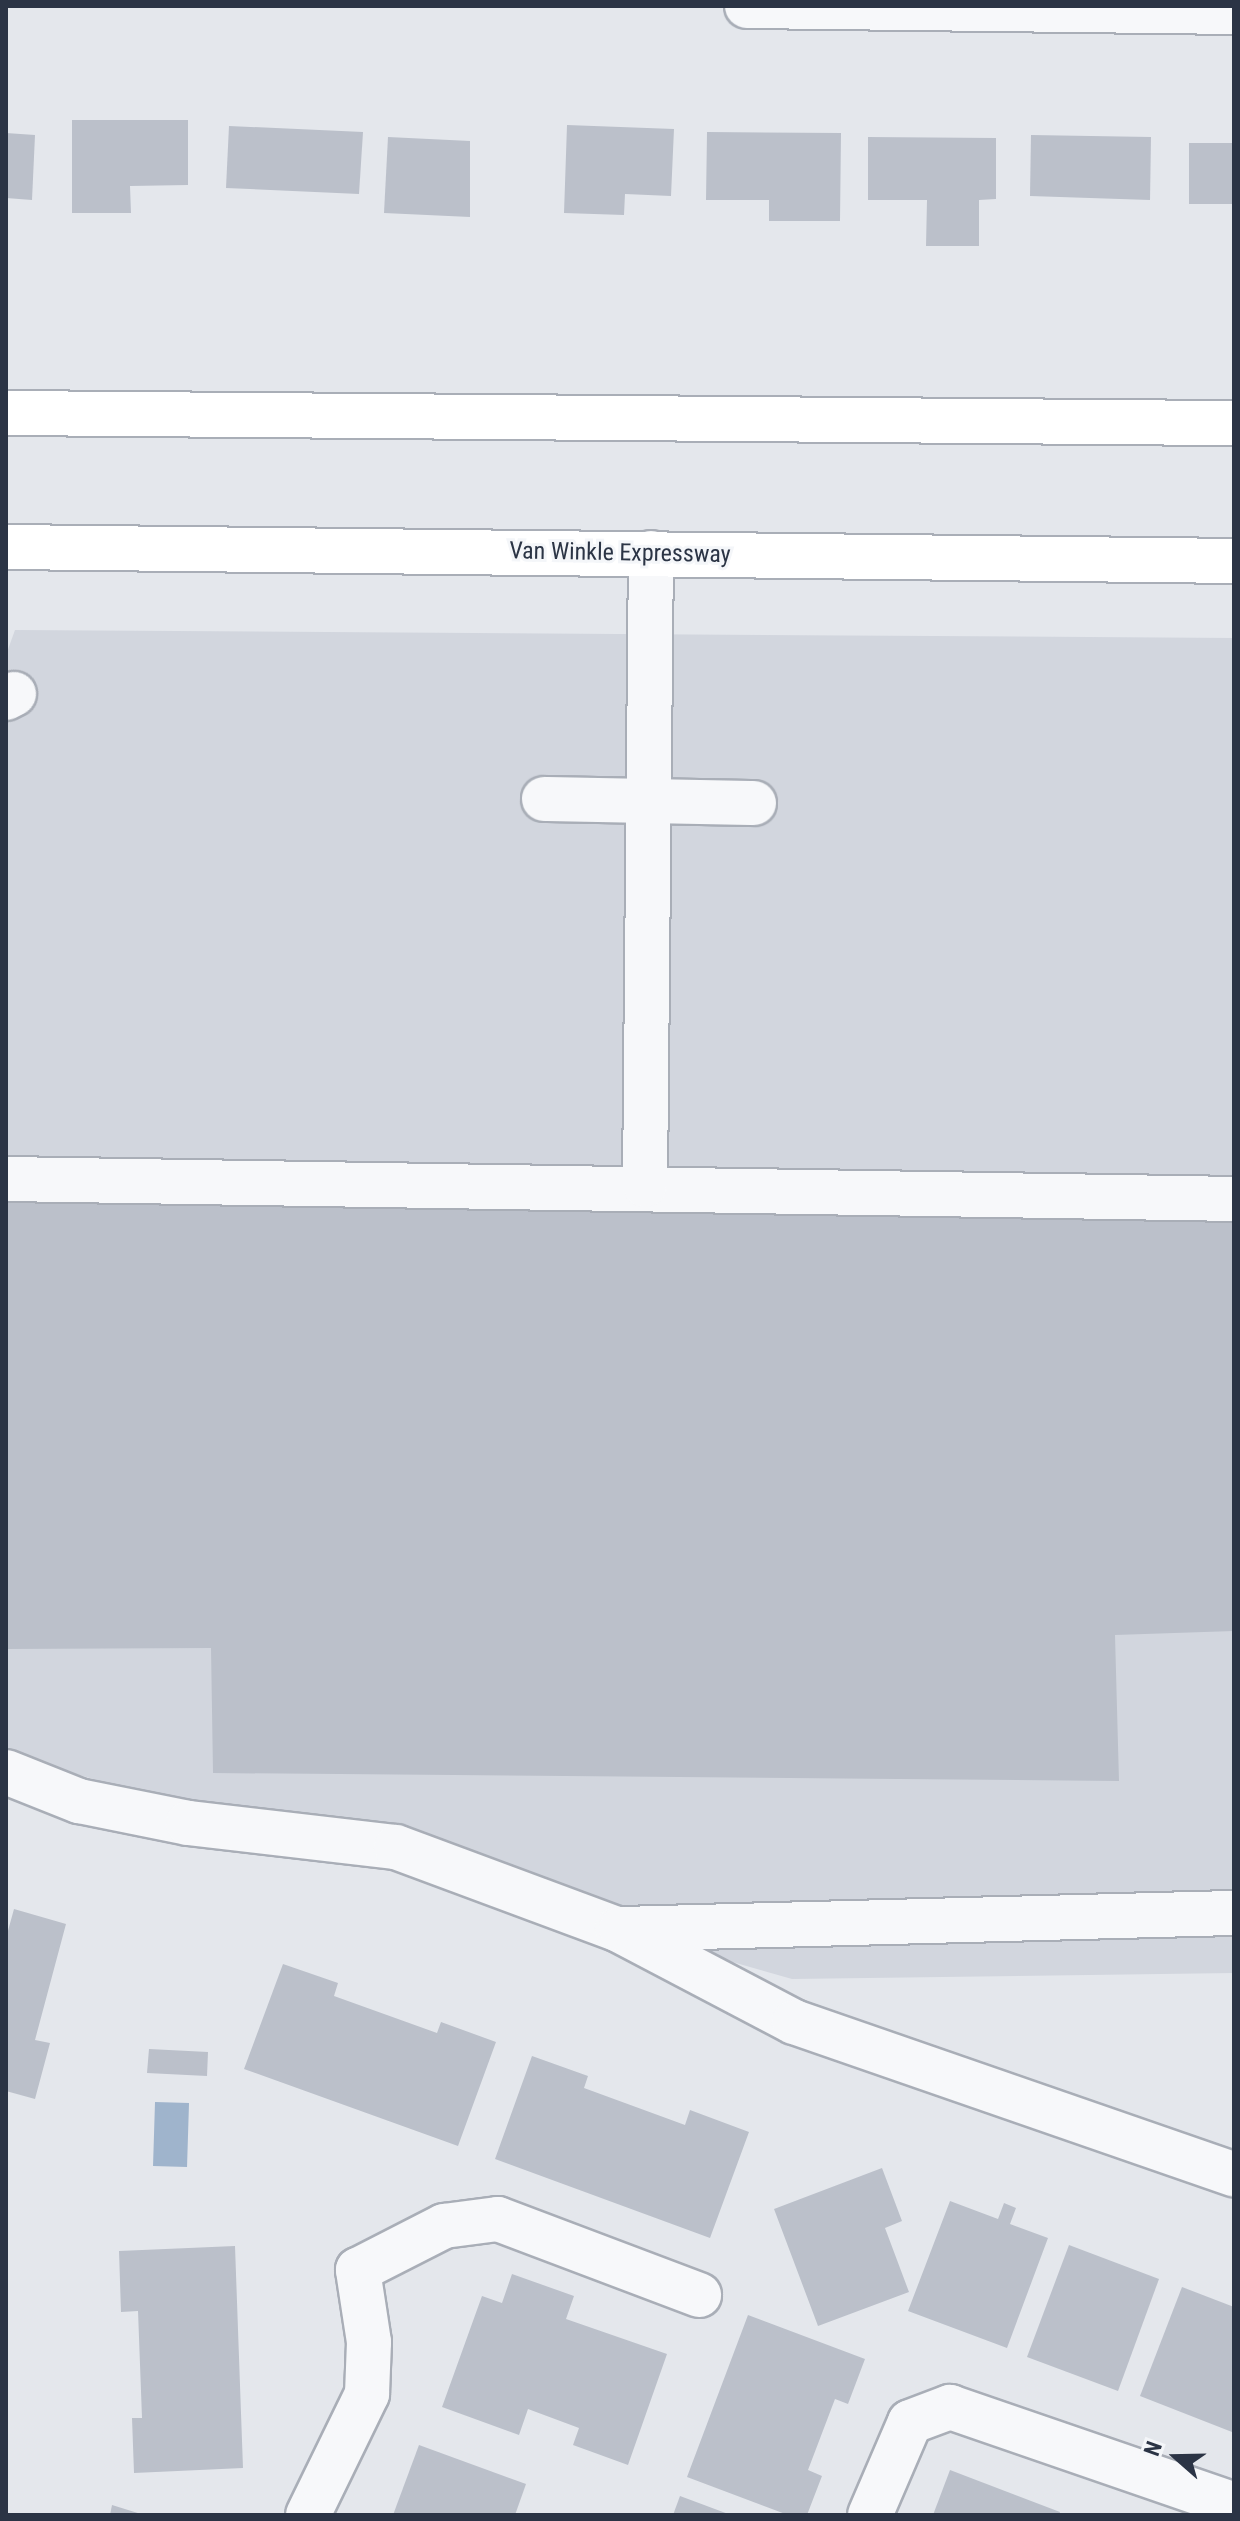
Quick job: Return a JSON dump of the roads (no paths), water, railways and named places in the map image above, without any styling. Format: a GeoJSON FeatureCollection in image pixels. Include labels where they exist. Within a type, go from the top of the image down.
{"type":"FeatureCollection","features":[{"type":"Feature","properties":{"kind":"main road"},"geometry":{"type":"LineString","coordinates":[[6,413],[1234,423]]}},
{"type":"Feature","properties":{"kind":"main road","name":"Van Winkle Expressway"},"geometry":{"type":"LineString","coordinates":[[6,547],[1234,561]]}},
{"type":"Feature","properties":{"kind":"street"},"geometry":{"type":"LineString","coordinates":[[747,6],[1234,12]]}},
{"type":"Feature","properties":{"kind":"street"},"geometry":{"type":"LineString","coordinates":[[645,1185],[651,553]]}},
{"type":"Feature","properties":{"kind":"street"},"geometry":{"type":"LineString","coordinates":[[544,799],[754,803]]}},
{"type":"Feature","properties":{"kind":"street"},"geometry":{"type":"LineString","coordinates":[[6,1179],[645,1185],[1234,1199]]}},
{"type":"Feature","properties":{"kind":"street"},"geometry":{"type":"LineString","coordinates":[[6,1772],[79,1801],[188,1823],[396,1847],[617,1929],[794,2022],[1234,2174]]}},
{"type":"Feature","properties":{"kind":"street"},"geometry":{"type":"LineString","coordinates":[[617,1929],[1234,1913]]}},
{"type":"Feature","properties":{"kind":"street"},"geometry":{"type":"LineString","coordinates":[[308,2515],[367,2394],[369,2342],[358,2270],[444,2226],[498,2219],[699,2295]]}},
{"type":"Feature","properties":{"kind":"street"},"geometry":{"type":"LineString","coordinates":[[870,2515],[901,2436],[921,2413],[966,2409],[1234,2505]]}},
{"type":"Feature","properties":{"kind":"water"},"geometry":{"type":"Polygon","coordinates":[[[155,2102],[189,2103],[187,2167],[153,2166],[155,2102]]]}}]}
